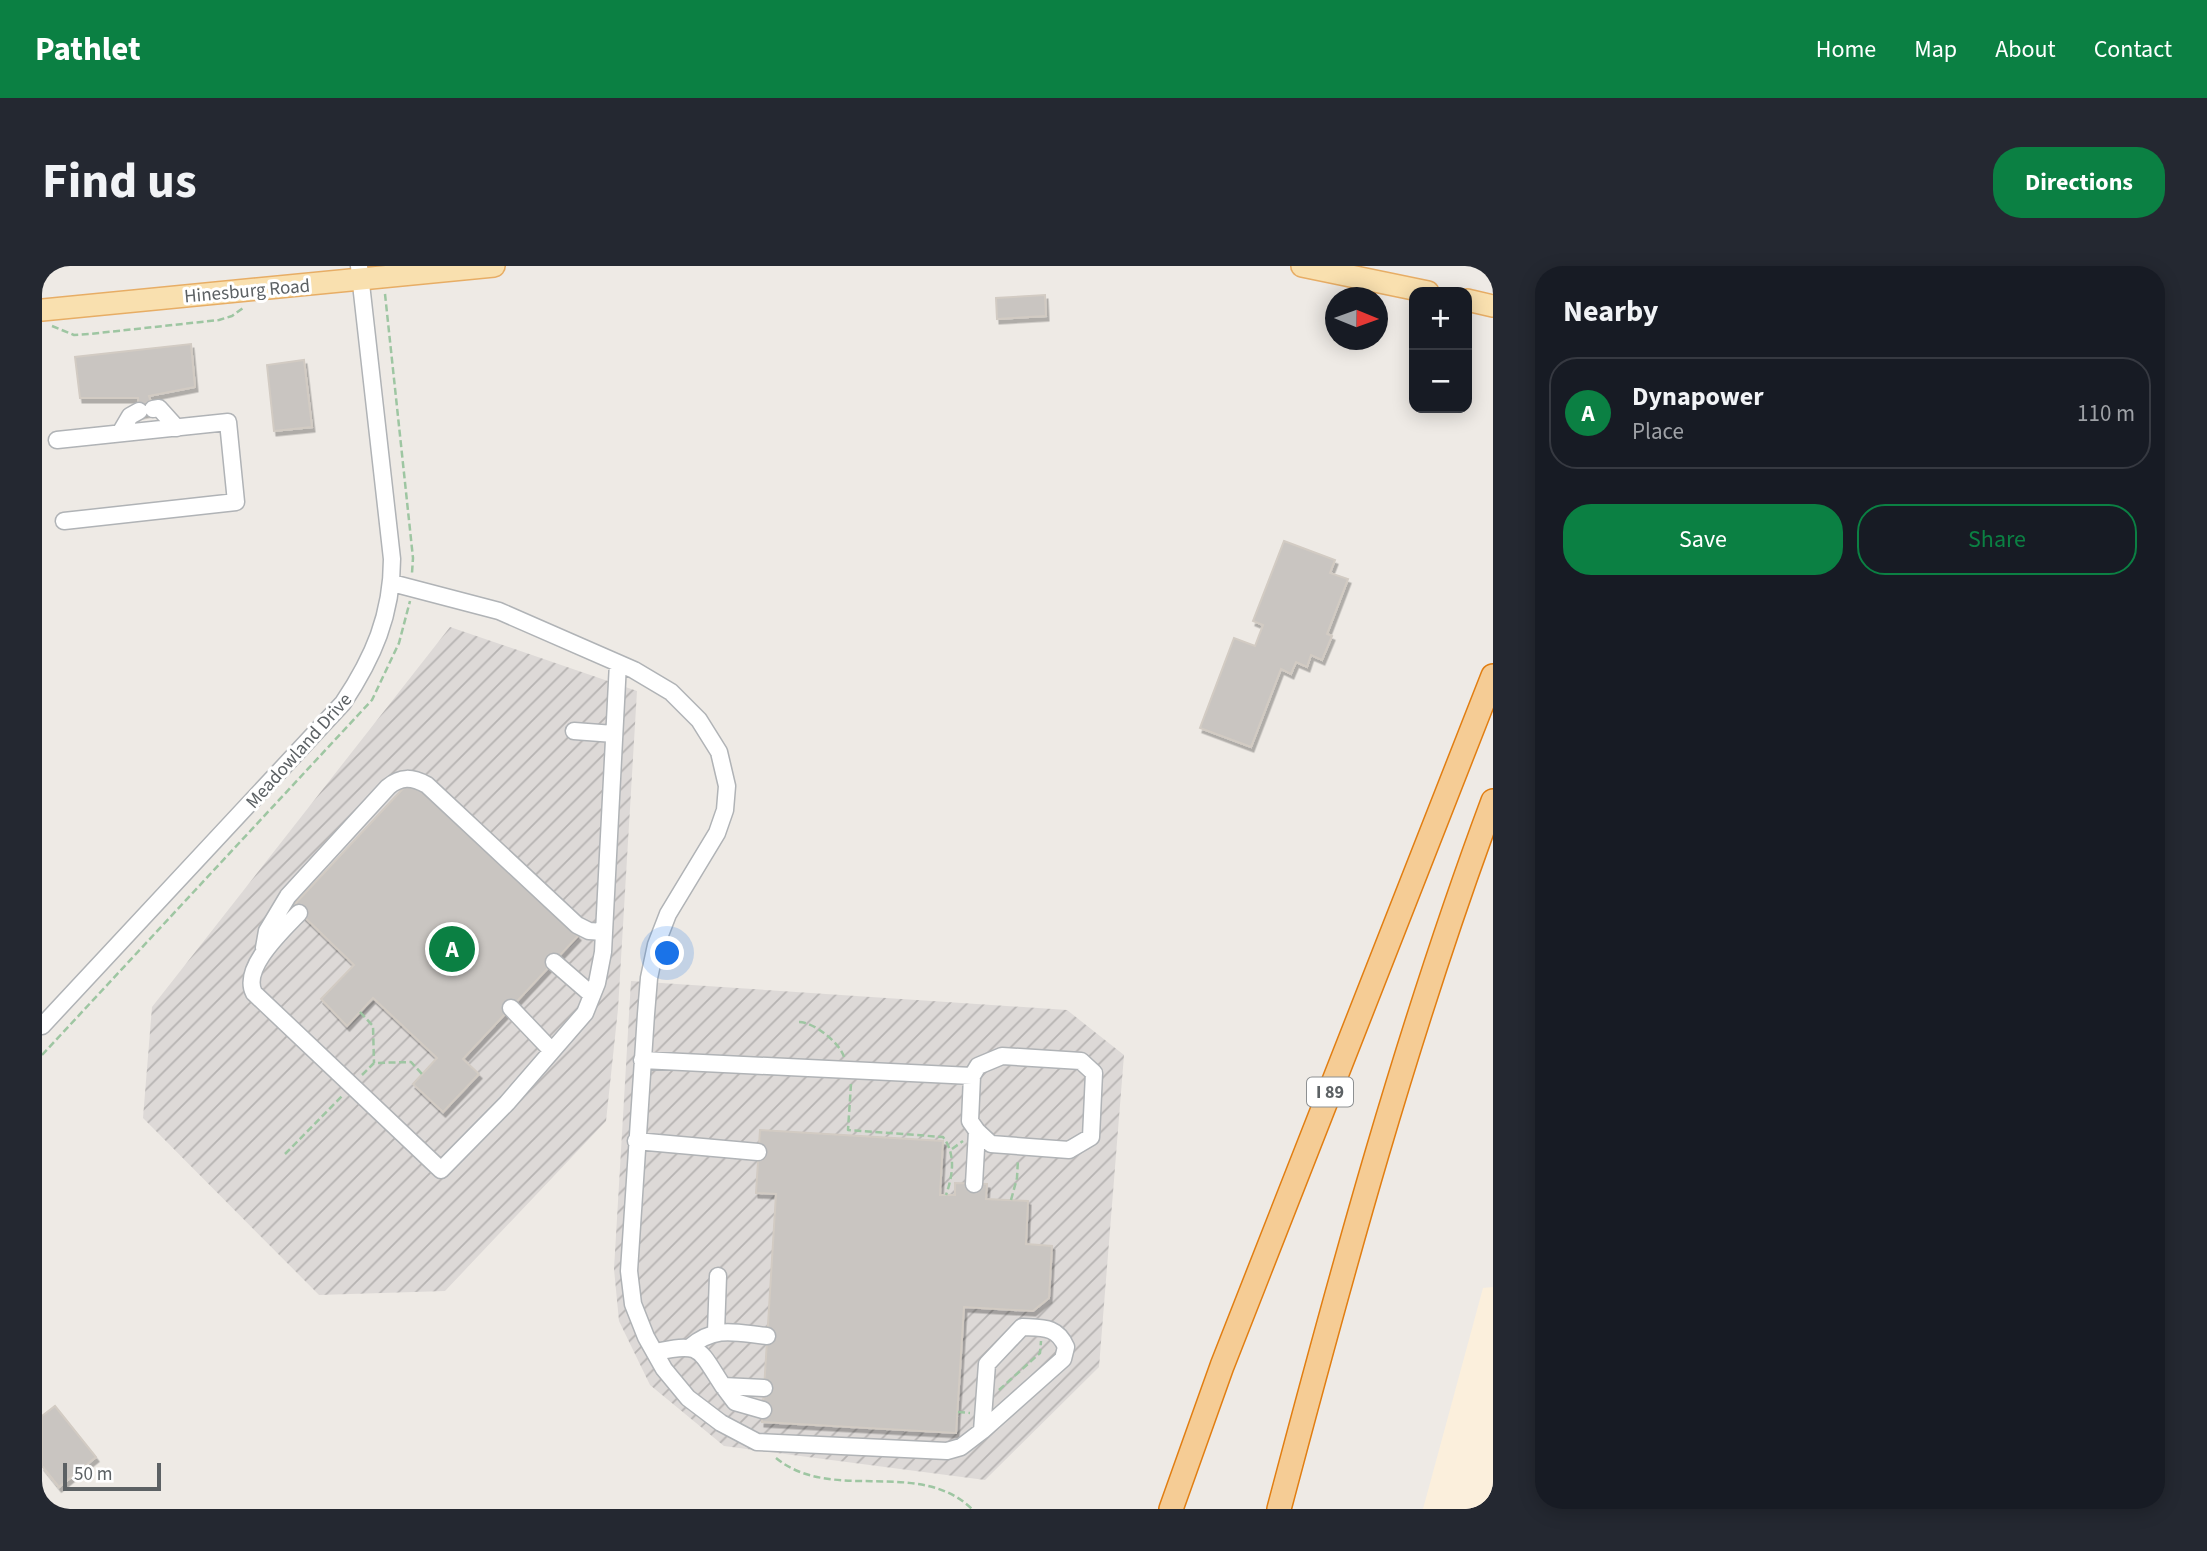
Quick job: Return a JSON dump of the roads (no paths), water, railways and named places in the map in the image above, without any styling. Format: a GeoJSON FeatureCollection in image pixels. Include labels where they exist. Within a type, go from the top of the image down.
{"type":"FeatureCollection","features":[{"type":"Feature","properties":{"kind":"highway","name":"I 89"},"geometry":{"type":"LineString","coordinates":[[1171,1509],[1227,1353],[1493,676]]}},
{"type":"Feature","properties":{"kind":"highway"},"geometry":{"type":"LineString","coordinates":[[1279,1509],[1390,1111],[1493,802]]}},
{"type":"Feature","properties":{"kind":"main road","name":"Hinesburg Road"},"geometry":{"type":"LineString","coordinates":[[44,317],[360,273],[383,277],[495,266]]}},
{"type":"Feature","properties":{"kind":"main road"},"geometry":{"type":"LineString","coordinates":[[1302,266],[1409,288]]}},
{"type":"Feature","properties":{"kind":"main road"},"geometry":{"type":"LineString","coordinates":[[1472,301],[1493,306]]}},
{"type":"Feature","properties":{"kind":"street","name":"Meadowland Drive"},"geometry":{"type":"LineString","coordinates":[[44,1019],[343,703],[379,640],[392,583],[360,273]]}},
{"type":"Feature","properties":{"kind":"street"},"geometry":{"type":"LineString","coordinates":[[120,433],[130,416],[159,408],[177,428]]}},
{"type":"Feature","properties":{"kind":"street"},"geometry":{"type":"LineString","coordinates":[[57,440],[228,422],[236,502],[64,521]]}},
{"type":"Feature","properties":{"kind":"street"},"geometry":{"type":"LineString","coordinates":[[392,583],[499,611],[618,663],[671,692],[699,720],[719,752],[727,786],[725,810],[717,833],[668,914],[656,945],[649,978],[629,1271],[633,1304],[664,1368],[688,1398],[721,1423],[757,1442],[947,1451],[961,1447],[982,1431],[1063,1359],[1066,1348],[1062,1336],[1050,1329],[1022,1327],[987,1364],[982,1431]]}},
{"type":"Feature","properties":{"kind":"street"},"geometry":{"type":"LineString","coordinates":[[299,913],[272,941],[251,976],[250,985],[254,993],[441,1170],[507,1103],[585,1013],[592,995],[599,973],[604,932],[618,663]]}},
{"type":"Feature","properties":{"kind":"street"},"geometry":{"type":"LineString","coordinates":[[574,732],[614,734]]}},
{"type":"Feature","properties":{"kind":"street"},"geometry":{"type":"LineString","coordinates":[[262,957],[267,930],[288,896],[388,787],[397,780],[406,778],[416,779],[427,785],[577,925],[589,931],[604,932]]}},
{"type":"Feature","properties":{"kind":"street"},"geometry":{"type":"LineString","coordinates":[[554,962],[592,995]]}},
{"type":"Feature","properties":{"kind":"street"},"geometry":{"type":"LineString","coordinates":[[511,1008],[552,1051]]}},
{"type":"Feature","properties":{"kind":"street"},"geometry":{"type":"LineString","coordinates":[[1002,1056],[1081,1061],[1094,1073],[1091,1137],[1069,1150],[991,1144],[976,1131],[971,1121],[972,1076],[978,1066],[1002,1056]]}},
{"type":"Feature","properties":{"kind":"street"},"geometry":{"type":"LineString","coordinates":[[642,1060],[972,1076]]}},
{"type":"Feature","properties":{"kind":"street"},"geometry":{"type":"LineString","coordinates":[[974,1184],[976,1131]]}},
{"type":"Feature","properties":{"kind":"street"},"geometry":{"type":"LineString","coordinates":[[636,1141],[758,1152]]}},
{"type":"Feature","properties":{"kind":"street"},"geometry":{"type":"LineString","coordinates":[[716,1332],[718,1276]]}},
{"type":"Feature","properties":{"kind":"street"},"geometry":{"type":"LineString","coordinates":[[690,1347],[701,1338],[716,1332],[767,1336]]}},
{"type":"Feature","properties":{"kind":"street"},"geometry":{"type":"LineString","coordinates":[[655,1352],[681,1346],[700,1351],[735,1402],[763,1409]]}},
{"type":"Feature","properties":{"kind":"street"},"geometry":{"type":"LineString","coordinates":[[723,1385],[764,1388]]}},
{"type":"Feature","properties":{"kind":"place","name":"Dynapower"},"geometry":{"type":"Point","coordinates":[452,949]}}]}
